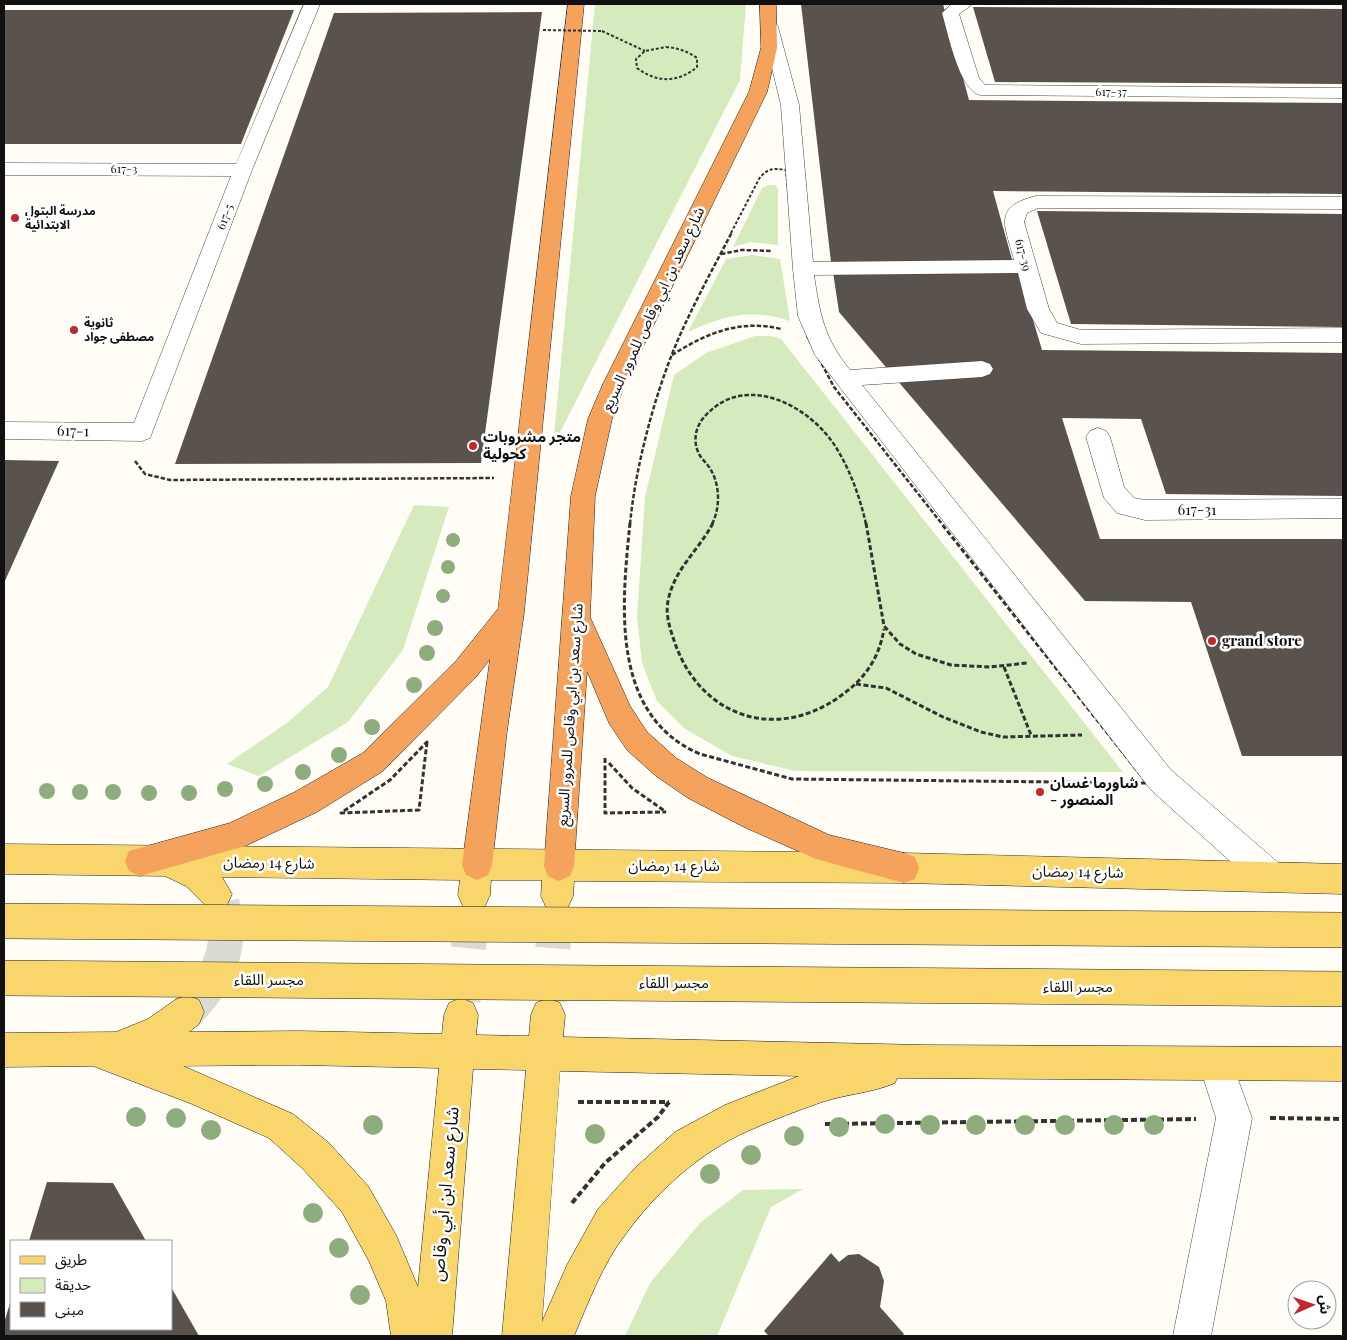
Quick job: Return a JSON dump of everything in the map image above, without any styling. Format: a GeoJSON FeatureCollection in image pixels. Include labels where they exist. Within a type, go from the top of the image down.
{"type":"FeatureCollection","features":[{"type":"Feature","properties":{"kind":"highway"},"geometry":{"type":"LineString","coordinates":[[477,865],[493,730],[511,613],[576,4]]}},
{"type":"Feature","properties":{"kind":"highway","name":"شارع سعد بن ابي وقاص للمرور السريع"},"geometry":{"type":"LineString","coordinates":[[559,866],[577,615],[583,496],[600,419],[622,366],[758,92],[765,70],[770,27],[768,4]]}},
{"type":"Feature","properties":{"kind":"highway"},"geometry":{"type":"LineString","coordinates":[[152,861],[234,836],[306,802],[372,762],[466,669],[511,613]]}},
{"type":"Feature","properties":{"kind":"highway"},"geometry":{"type":"LineString","coordinates":[[577,615],[620,714],[637,741],[666,767],[698,788],[755,817],[826,849],[904,868]]}},
{"type":"Feature","properties":{"kind":"main road","name":"شارع 14 رمضان"},"geometry":{"type":"LineString","coordinates":[[4,858],[559,866],[904,868],[1343,879]]}},
{"type":"Feature","properties":{"kind":"main road"},"geometry":{"type":"LineString","coordinates":[[152,861],[189,869],[208,882],[216,894]]}},
{"type":"Feature","properties":{"kind":"main road"},"geometry":{"type":"LineString","coordinates":[[474,896],[477,865]]}},
{"type":"Feature","properties":{"kind":"main road"},"geometry":{"type":"LineString","coordinates":[[557,896],[559,866]]}},
{"type":"Feature","properties":{"kind":"main road"},"geometry":{"type":"LineString","coordinates":[[4,921],[1343,930]]}},
{"type":"Feature","properties":{"kind":"main road","name":"مجسر اللقاء"},"geometry":{"type":"LineString","coordinates":[[4,978],[1343,989]]}},
{"type":"Feature","properties":{"kind":"main road"},"geometry":{"type":"LineString","coordinates":[[97,1049],[139,1041],[171,1026],[188,1012]]}},
{"type":"Feature","properties":{"kind":"main road","name":"شارع سعد ابن أبي وقاص"},"geometry":{"type":"LineString","coordinates":[[433,1336],[461,1015]]}},
{"type":"Feature","properties":{"kind":"main road"},"geometry":{"type":"LineString","coordinates":[[522,1336],[548,1015]]}},
{"type":"Feature","properties":{"kind":"main road"},"geometry":{"type":"LineString","coordinates":[[4,1050],[298,1048],[925,1062],[1343,1064]]}},
{"type":"Feature","properties":{"kind":"main road"},"geometry":{"type":"LineString","coordinates":[[97,1049],[197,1088],[281,1126],[316,1156],[355,1199],[383,1248],[405,1301],[410,1336]]}},
{"type":"Feature","properties":{"kind":"main road"},"geometry":{"type":"LineString","coordinates":[[555,1336],[580,1278],[611,1222],[648,1181],[688,1145],[737,1117],[825,1084],[925,1062]]}},
{"type":"Feature","properties":{"kind":"street","name":"617-5"},"geometry":{"type":"LineString","coordinates":[[142,432],[243,170],[312,4]]}},
{"type":"Feature","properties":{"kind":"street","name":"617-37"},"geometry":{"type":"LineString","coordinates":[[966,4],[960,5],[950,13],[971,79],[980,90],[998,92],[1343,93]]}},
{"type":"Feature","properties":{"kind":"street"},"geometry":{"type":"LineString","coordinates":[[770,27],[790,105],[795,259],[809,316],[826,355],[1051,659],[1113,730],[1161,780],[1271,877]]}},
{"type":"Feature","properties":{"kind":"street","name":"617-3"},"geometry":{"type":"LineString","coordinates":[[4,169],[243,170]]}},
{"type":"Feature","properties":{"kind":"street","name":"617-39"},"geometry":{"type":"LineString","coordinates":[[1343,203],[1036,202],[1018,209],[1014,222],[1038,309],[1049,328],[1080,337],[1343,335]]}},
{"type":"Feature","properties":{"kind":"street"},"geometry":{"type":"LineString","coordinates":[[795,259],[1025,266]]}},
{"type":"Feature","properties":{"kind":"street"},"geometry":{"type":"LineString","coordinates":[[844,378],[982,369]]}},
{"type":"Feature","properties":{"kind":"street","name":"617-1"},"geometry":{"type":"LineString","coordinates":[[4,430],[142,432]]}},
{"type":"Feature","properties":{"kind":"street","name":"617-31"},"geometry":{"type":"LineString","coordinates":[[1098,437],[1113,491],[1126,506],[1145,510],[1343,509]]}},
{"type":"Feature","properties":{"kind":"street"},"geometry":{"type":"LineString","coordinates":[[1192,1336],[1234,1118],[1216,1064]]}},
{"type":"Feature","properties":{"kind":"path"},"geometry":{"type":"LineString","coordinates":[[543,30],[601,31],[645,51],[658,47],[681,49],[697,58],[697,67],[690,75],[676,79],[659,80],[645,75],[637,68],[636,59],[645,51]]}},
{"type":"Feature","properties":{"kind":"path"},"geometry":{"type":"LineString","coordinates":[[781,168],[786,170],[800,312],[808,338],[834,387],[1051,659],[1113,730],[1147,783],[792,779],[752,770],[700,754],[686,748],[661,729],[640,697],[628,658],[624,596],[633,490],[672,356],[686,321],[720,254],[764,172],[781,168]]}},
{"type":"Feature","properties":{"kind":"path"},"geometry":{"type":"LineString","coordinates":[[720,254],[742,250],[779,252]]}},
{"type":"Feature","properties":{"kind":"path"},"geometry":{"type":"LineString","coordinates":[[672,356],[693,342],[719,329],[744,325],[785,330]]}},
{"type":"Feature","properties":{"kind":"path"},"geometry":{"type":"LineString","coordinates":[[800,335],[808,338]]}},
{"type":"Feature","properties":{"kind":"path"},"geometry":{"type":"LineString","coordinates":[[754,394],[776,398],[801,409],[826,432],[844,460],[858,498],[873,560],[884,629],[882,645],[873,666],[856,684],[828,706],[795,719],[761,720],[724,708],[698,686],[679,661],[671,632],[667,602],[674,578],[715,518],[719,496],[713,473],[696,452],[696,429],[711,410],[728,398],[754,394]]}},
{"type":"Feature","properties":{"kind":"path"},"geometry":{"type":"LineString","coordinates":[[142,432],[135,454],[136,463],[147,476],[158,479],[526,478]]}},
{"type":"Feature","properties":{"kind":"path"},"geometry":{"type":"LineString","coordinates":[[884,629],[913,654],[947,665],[991,668],[1031,662]]}},
{"type":"Feature","properties":{"kind":"path"},"geometry":{"type":"LineString","coordinates":[[1004,667],[1031,735]]}},
{"type":"Feature","properties":{"kind":"path"},"geometry":{"type":"LineString","coordinates":[[856,684],[886,688],[943,717],[981,732],[1003,737],[1031,735],[1068,737],[1087,734]]}},
{"type":"Feature","properties":{"kind":"path"},"geometry":{"type":"LineString","coordinates":[[1096,732],[1113,730]]}},
{"type":"Feature","properties":{"kind":"path"},"geometry":{"type":"LineString","coordinates":[[341,813],[419,810],[425,758]]}},
{"type":"Feature","properties":{"kind":"path"},"geometry":{"type":"LineString","coordinates":[[605,758],[618,775],[632,788],[666,812],[605,813],[605,758]]}},
{"type":"Feature","properties":{"kind":"path"},"geometry":{"type":"LineString","coordinates":[[568,1200],[567,1210],[605,1162],[658,1117],[669,1102],[570,1102]]}},
{"type":"Feature","properties":{"kind":"path"},"geometry":{"type":"LineString","coordinates":[[814,1125],[860,1122],[1234,1118],[1343,1119]]}},
{"type":"Feature","properties":{"kind":"green space"},"geometry":{"type":"Polygon","coordinates":[[[595,4],[746,4],[740,80],[553,446],[595,4]]]}},
{"type":"Feature","properties":{"kind":"green space"},"geometry":{"type":"Polygon","coordinates":[[[768,185],[775,185],[778,189],[778,245],[751,242],[733,247],[762,188],[768,185]]]}},
{"type":"Feature","properties":{"kind":"green space"},"geometry":{"type":"Polygon","coordinates":[[[752,255],[780,259],[790,321],[763,315],[738,315],[714,321],[688,332],[726,259],[752,255]]]}},
{"type":"Feature","properties":{"kind":"green space"},"geometry":{"type":"Polygon","coordinates":[[[755,336],[771,336],[781,339],[1123,772],[795,771],[732,756],[685,729],[657,701],[642,663],[637,617],[645,497],[674,375],[706,353],[755,336]]]}},
{"type":"Feature","properties":{"kind":"green space"},"geometry":{"type":"Polygon","coordinates":[[[414,505],[449,507],[403,650],[348,722],[259,776],[227,764],[288,722],[328,687],[414,505]]]}},
{"type":"Feature","properties":{"kind":"green space"},"geometry":{"type":"Polygon","coordinates":[[[803,1189],[771,1207],[717,1336],[625,1336],[650,1283],[701,1222],[743,1190],[803,1189]]]}},
{"type":"Feature","properties":{"kind":"building"},"geometry":{"type":"Polygon","coordinates":[[[801,4],[943,4],[969,100],[1343,103],[1343,194],[993,191],[1013,263],[831,262],[801,4]]]}},
{"type":"Feature","properties":{"kind":"building"},"geometry":{"type":"Polygon","coordinates":[[[973,7],[1343,9],[1343,84],[995,82],[973,7]]]}},
{"type":"Feature","properties":{"kind":"building"},"geometry":{"type":"Polygon","coordinates":[[[4,10],[294,10],[241,144],[4,144],[4,10]]]}},
{"type":"Feature","properties":{"kind":"building"},"geometry":{"type":"Polygon","coordinates":[[[542,12],[481,463],[175,464],[334,13],[542,12]]]}},
{"type":"Feature","properties":{"kind":"building"},"geometry":{"type":"Polygon","coordinates":[[[1037,211],[1343,214],[1343,327],[1071,324],[1037,211]]]}},
{"type":"Feature","properties":{"kind":"building"},"geometry":{"type":"Polygon","coordinates":[[[833,272],[1019,273],[1042,350],[1343,353],[1343,496],[1166,494],[1141,419],[1062,418],[1100,539],[1343,539],[1343,756],[1242,756],[1191,602],[1085,601],[839,312],[833,272]]]}},
{"type":"Feature","properties":{"kind":"building"},"geometry":{"type":"Polygon","coordinates":[[[4,460],[59,461],[4,583],[4,460]]]}},
{"type":"Feature","properties":{"kind":"building"},"geometry":{"type":"Polygon","coordinates":[[[47,1182],[113,1183],[145,1240],[29,1240],[47,1182]]]}},
{"type":"Feature","properties":{"kind":"building"},"geometry":{"type":"Polygon","coordinates":[[[831,1253],[839,1262],[848,1255],[859,1254],[879,1267],[884,1281],[880,1307],[904,1334],[902,1336],[769,1336],[764,1331],[831,1253]]]}},
{"type":"Feature","properties":{"kind":"building"},"geometry":{"type":"Polygon","coordinates":[[[172,1289],[199,1336],[4,1336],[4,1323],[10,1303],[10,1330],[172,1330],[172,1289]]]}},
{"type":"Feature","properties":{"kind":"tunnel"},"geometry":{"type":"LineString","coordinates":[[187,1012],[207,988],[221,962],[226,934],[222,903]]}},
{"type":"Feature","properties":{"kind":"tunnel"},"geometry":{"type":"LineString","coordinates":[[463,1001],[473,904]]}},
{"type":"Feature","properties":{"kind":"tunnel"},"geometry":{"type":"LineString","coordinates":[[549,1001],[556,905]]}},
{"type":"Feature","properties":{"kind":"place","name":"مدرسة البتول الابتدائية"},"geometry":{"type":"Point","coordinates":[15,218]}},
{"type":"Feature","properties":{"kind":"place","name":"ثانوية مصطفى جواد"},"geometry":{"type":"Point","coordinates":[74,330]}},
{"type":"Feature","properties":{"kind":"place","name":"متجر مشروبات كحولية"},"geometry":{"type":"Point","coordinates":[473,446]}},
{"type":"Feature","properties":{"kind":"place","name":"grand store"},"geometry":{"type":"Point","coordinates":[1212,641]}},
{"type":"Feature","properties":{"kind":"place","name":"شاورما غسان - المنصور"},"geometry":{"type":"Point","coordinates":[1040,792]}}]}
